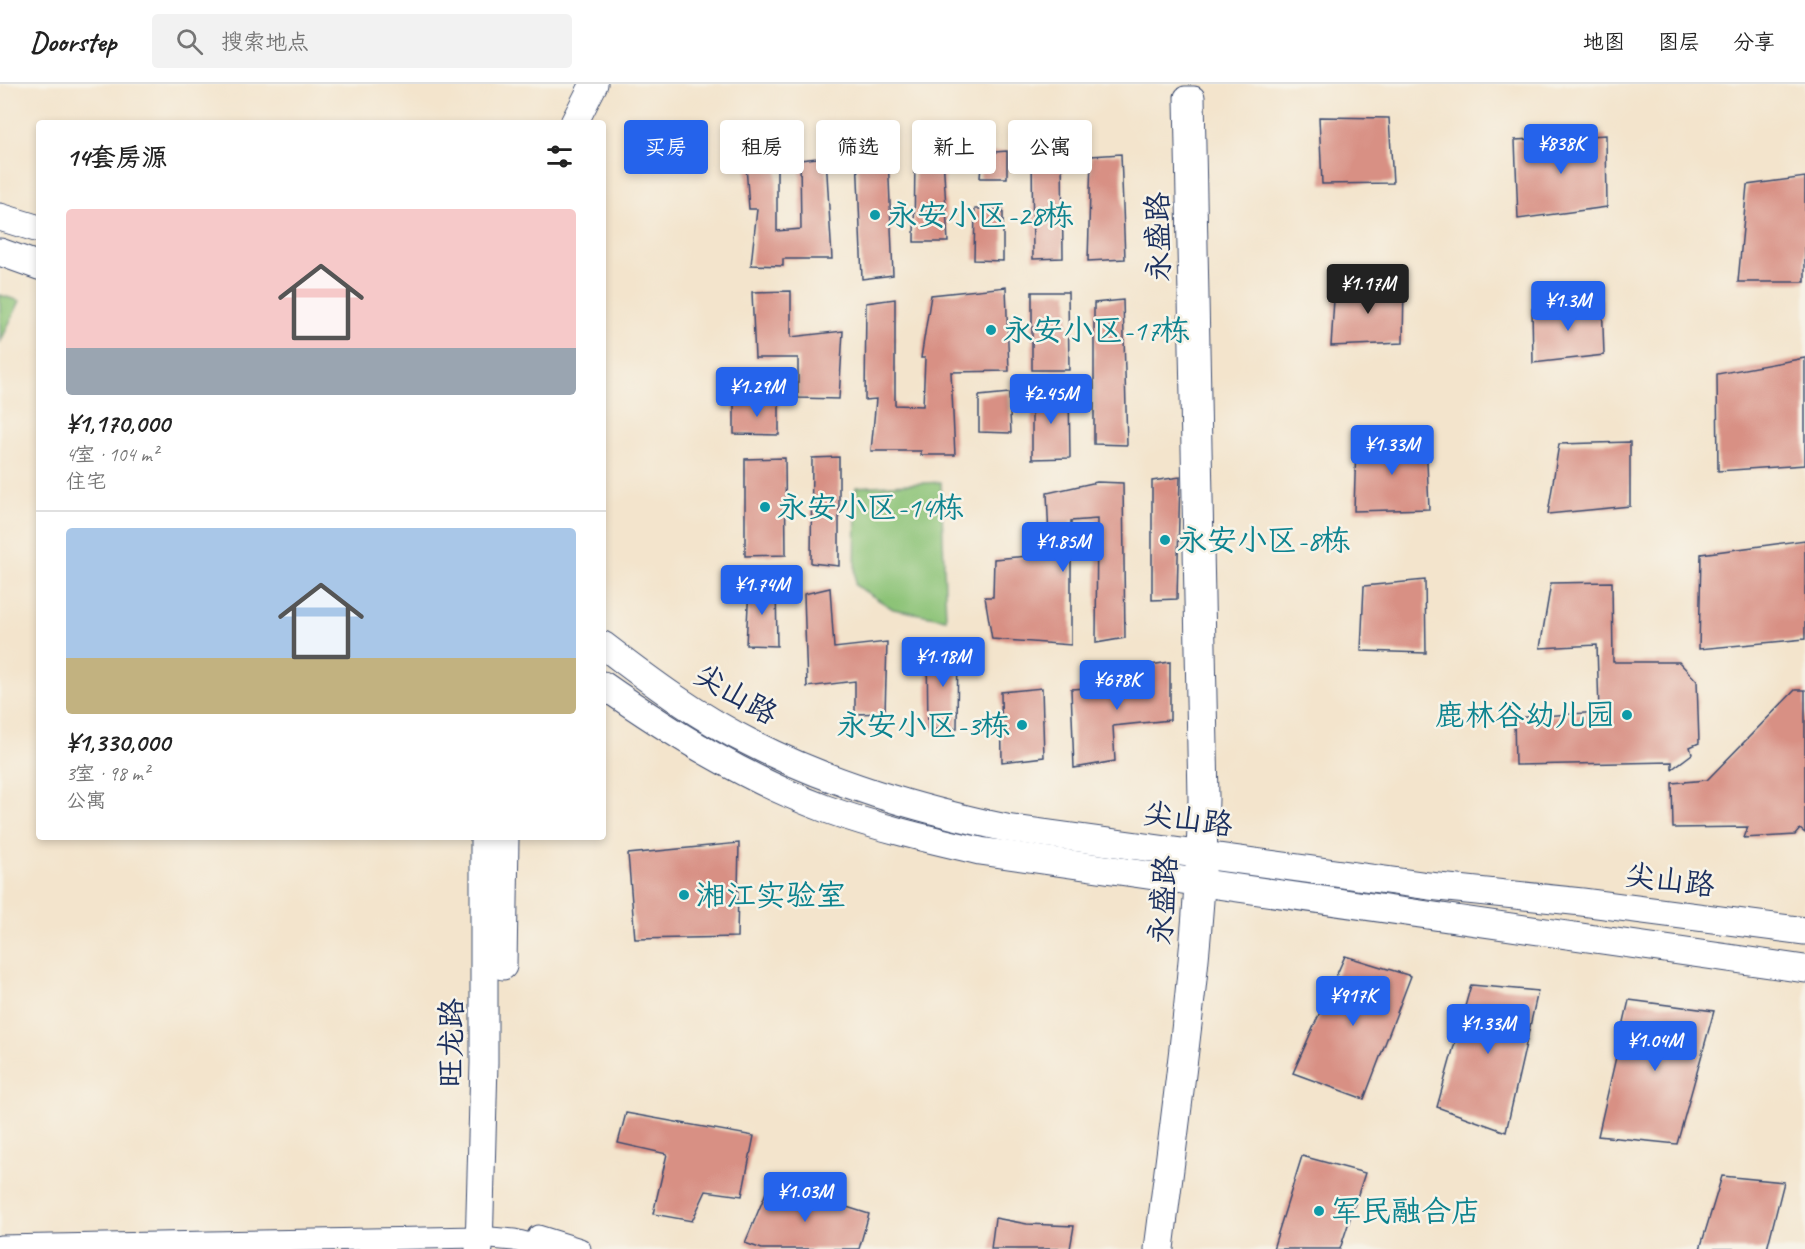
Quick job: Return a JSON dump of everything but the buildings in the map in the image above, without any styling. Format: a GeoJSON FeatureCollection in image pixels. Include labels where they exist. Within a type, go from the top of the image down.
{"type":"FeatureCollection","features":[{"type":"Feature","properties":{"kind":"main road"},"geometry":{"type":"LineString","coordinates":[[576,120],[594,84]]}},
{"type":"Feature","properties":{"kind":"main road"},"geometry":{"type":"LineString","coordinates":[[595,120],[613,84]]}},
{"type":"Feature","properties":{"kind":"main road"},"geometry":{"type":"LineString","coordinates":[[0,217],[36,228]]}},
{"type":"Feature","properties":{"kind":"main road"},"geometry":{"type":"LineString","coordinates":[[0,252],[36,265]]}},
{"type":"Feature","properties":{"kind":"main road","name":"尖山路"},"geometry":{"type":"LineString","coordinates":[[606,647],[645,677],[751,743],[851,785],[945,815],[1006,828],[1429,886],[1594,903],[1805,931]]}},
{"type":"Feature","properties":{"kind":"main road","name":"尖山路"},"geometry":{"type":"LineString","coordinates":[[606,687],[674,733],[717,757],[827,809],[896,831],[980,851],[1805,969]]}},
{"type":"Feature","properties":{"kind":"main road","name":"旺龙路"},"geometry":{"type":"LineString","coordinates":[[484,840],[484,1041],[488,1238]]}},
{"type":"Feature","properties":{"kind":"main road","name":"旺龙路"},"geometry":{"type":"LineString","coordinates":[[488,1238],[505,840]]}},
{"type":"Feature","properties":{"kind":"street","name":"永盛路"},"geometry":{"type":"LineString","coordinates":[[1163,1249],[1200,884],[1208,786],[1194,97],[1185,97],[1202,855]]}},
{"type":"Feature","properties":{"kind":"street","name":"永盛路"},"geometry":{"type":"LineString","coordinates":[[1155,1249],[1200,884]]}},
{"type":"Feature","properties":{"kind":"street"},"geometry":{"type":"LineString","coordinates":[[0,1246],[488,1238],[532,1234],[580,1249]]}},
{"type":"Feature","properties":{"kind":"street"},"geometry":{"type":"LineString","coordinates":[[488,1238],[550,1249]]}},
{"type":"Feature","properties":{"kind":"green space"},"geometry":{"type":"Polygon","coordinates":[[[0,295],[20,301],[0,343],[0,295]]]}},
{"type":"Feature","properties":{"kind":"green space"},"geometry":{"type":"Polygon","coordinates":[[[941,482],[946,619],[893,609],[855,585],[856,487],[941,482]]]}},
{"type":"Feature","properties":{"kind":"place","name":"永安小区-28栋"},"geometry":{"type":"Point","coordinates":[875,215]}},
{"type":"Feature","properties":{"kind":"place","name":"永安小区-17栋"},"geometry":{"type":"Point","coordinates":[991,330]}},
{"type":"Feature","properties":{"kind":"place","name":"永安小区-14栋"},"geometry":{"type":"Point","coordinates":[765,507]}},
{"type":"Feature","properties":{"kind":"place","name":"永安小区-8栋"},"geometry":{"type":"Point","coordinates":[1165,540]}},
{"type":"Feature","properties":{"kind":"place","name":"鹿林谷幼儿园"},"geometry":{"type":"Point","coordinates":[1627,715]}},
{"type":"Feature","properties":{"kind":"place","name":"永安小区-3栋"},"geometry":{"type":"Point","coordinates":[1022,725]}},
{"type":"Feature","properties":{"kind":"place","name":"湘江实验室"},"geometry":{"type":"Point","coordinates":[684,895]}},
{"type":"Feature","properties":{"kind":"place","name":"军民融合店"},"geometry":{"type":"Point","coordinates":[1319,1211]}}]}
